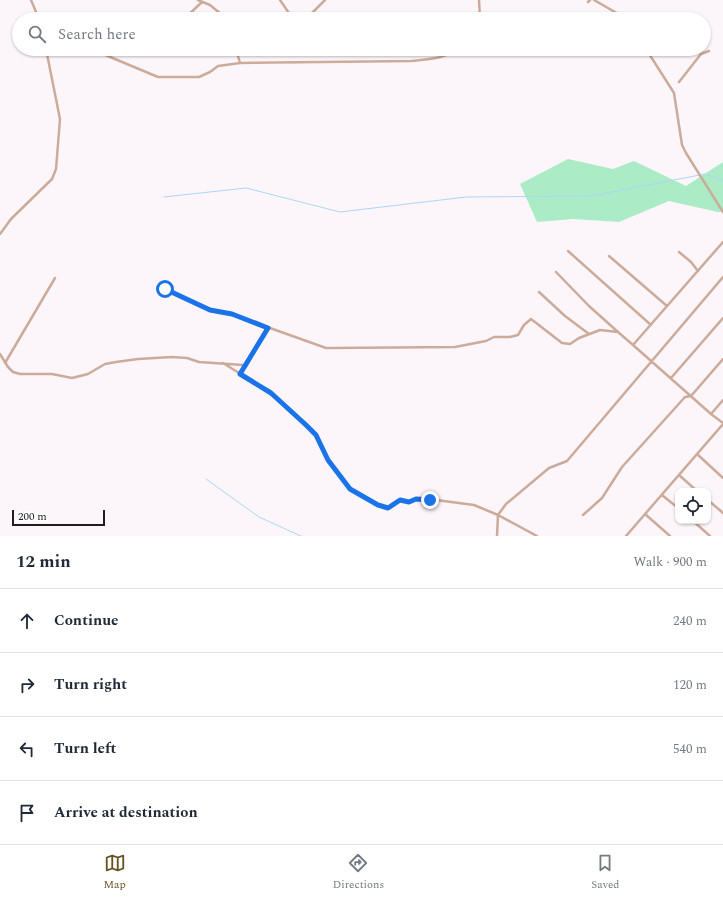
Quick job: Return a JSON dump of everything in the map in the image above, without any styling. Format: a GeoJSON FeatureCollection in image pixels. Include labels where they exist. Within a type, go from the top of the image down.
{"type":"FeatureCollection","features":[{"type":"Feature","properties":{"kind":"street"},"geometry":{"type":"LineString","coordinates":[[31,0],[36,12]]}},
{"type":"Feature","properties":{"kind":"street"},"geometry":{"type":"LineString","coordinates":[[280,0],[288,12]]}},
{"type":"Feature","properties":{"kind":"street"},"geometry":{"type":"LineString","coordinates":[[313,12],[325,0]]}},
{"type":"Feature","properties":{"kind":"street"},"geometry":{"type":"LineString","coordinates":[[479,0],[480,12]]}},
{"type":"Feature","properties":{"kind":"street"},"geometry":{"type":"LineString","coordinates":[[594,0],[615,12]]}},
{"type":"Feature","properties":{"kind":"street"},"geometry":{"type":"LineString","coordinates":[[190,12],[200,1],[219,12]]}},
{"type":"Feature","properties":{"kind":"street"},"geometry":{"type":"LineString","coordinates":[[0,234],[11,219],[52,179],[56,169],[60,119],[47,56]]}},
{"type":"Feature","properties":{"kind":"street"},"geometry":{"type":"LineString","coordinates":[[108,56],[158,77],[199,77],[218,66],[240,64],[411,61],[444,56]]}},
{"type":"Feature","properties":{"kind":"street"},"geometry":{"type":"LineString","coordinates":[[238,56],[240,64]]}},
{"type":"Feature","properties":{"kind":"street"},"geometry":{"type":"LineString","coordinates":[[650,56],[674,93],[682,144],[686,153],[723,212]]}},
{"type":"Feature","properties":{"kind":"street"},"geometry":{"type":"LineString","coordinates":[[679,82],[699,56]]}},
{"type":"Feature","properties":{"kind":"street"},"geometry":{"type":"LineString","coordinates":[[633,345],[723,242]]}},
{"type":"Feature","properties":{"kind":"street"},"geometry":{"type":"LineString","coordinates":[[568,251],[651,325]]}},
{"type":"Feature","properties":{"kind":"street"},"geometry":{"type":"LineString","coordinates":[[679,252],[691,262],[698,271]]}},
{"type":"Feature","properties":{"kind":"street"},"geometry":{"type":"LineString","coordinates":[[609,256],[667,306]]}},
{"type":"Feature","properties":{"kind":"street"},"geometry":{"type":"LineString","coordinates":[[556,272],[589,306],[723,424],[626,536]]}},
{"type":"Feature","properties":{"kind":"street"},"geometry":{"type":"LineString","coordinates":[[5,363],[56,278]]}},
{"type":"Feature","properties":{"kind":"street"},"geometry":{"type":"LineString","coordinates":[[497,536],[498,515],[506,504],[548,468],[567,461],[723,278]]}},
{"type":"Feature","properties":{"kind":"street"},"geometry":{"type":"LineString","coordinates":[[165,289],[210,310],[232,314],[326,348],[455,347],[486,341],[494,337],[510,337],[518,335],[524,325],[531,319],[562,343],[570,344],[600,330],[618,332]]}},
{"type":"Feature","properties":{"kind":"street"},"geometry":{"type":"LineString","coordinates":[[539,292],[565,316],[590,334]]}},
{"type":"Feature","properties":{"kind":"street"},"geometry":{"type":"LineString","coordinates":[[671,378],[723,318]]}},
{"type":"Feature","properties":{"kind":"street"},"geometry":{"type":"LineString","coordinates":[[240,374],[268,328]]}},
{"type":"Feature","properties":{"kind":"street"},"geometry":{"type":"LineString","coordinates":[[0,354],[5,363],[13,372],[20,374],[52,374],[72,378],[88,374],[106,364],[138,359],[172,357],[187,358],[199,362],[247,364]]}},
{"type":"Feature","properties":{"kind":"street"},"geometry":{"type":"LineString","coordinates":[[583,515],[602,498],[622,467],[685,397],[691,396],[723,359]]}},
{"type":"Feature","properties":{"kind":"street"},"geometry":{"type":"LineString","coordinates":[[222,363],[271,393],[316,435],[328,460],[350,489],[378,505],[388,508],[400,500],[409,502],[421,498],[474,505],[498,515],[537,536]]}},
{"type":"Feature","properties":{"kind":"street"},"geometry":{"type":"LineString","coordinates":[[711,414],[723,400]]}},
{"type":"Feature","properties":{"kind":"street"},"geometry":{"type":"LineString","coordinates":[[696,454],[723,478]]}},
{"type":"Feature","properties":{"kind":"street"},"geometry":{"type":"LineString","coordinates":[[679,475],[694,488]]}},
{"type":"Feature","properties":{"kind":"street"},"geometry":{"type":"LineString","coordinates":[[662,495],[675,506]]}},
{"type":"Feature","properties":{"kind":"street"},"geometry":{"type":"LineString","coordinates":[[711,503],[723,513]]}},
{"type":"Feature","properties":{"kind":"street"},"geometry":{"type":"LineString","coordinates":[[645,514],[670,536]]}},
{"type":"Feature","properties":{"kind":"street"},"geometry":{"type":"LineString","coordinates":[[696,524],[710,536]]}},
{"type":"Feature","properties":{"kind":"green space"},"geometry":{"type":"Polygon","coordinates":[[[568,159],[613,169],[634,161],[686,186],[723,162],[723,212],[669,201],[619,222],[573,219],[537,222],[520,184],[568,159]]]}},
{"type":"Feature","properties":{"kind":"waterway"},"geometry":{"type":"LineString","coordinates":[[164,197],[246,188],[340,212],[466,197],[591,196],[705,174],[723,181]]}},
{"type":"Feature","properties":{"kind":"waterway"},"geometry":{"type":"LineString","coordinates":[[206,479],[259,517],[301,536]]}},
{"type":"Feature","properties":{"kind":"route"},"geometry":{"type":"LineString","coordinates":[[165,289],[210,310],[232,314],[268,328],[240,374],[271,393],[316,435],[328,460],[348,484],[350,489],[378,505],[388,508],[400,500],[409,502],[421,498],[430,500]]}}]}
